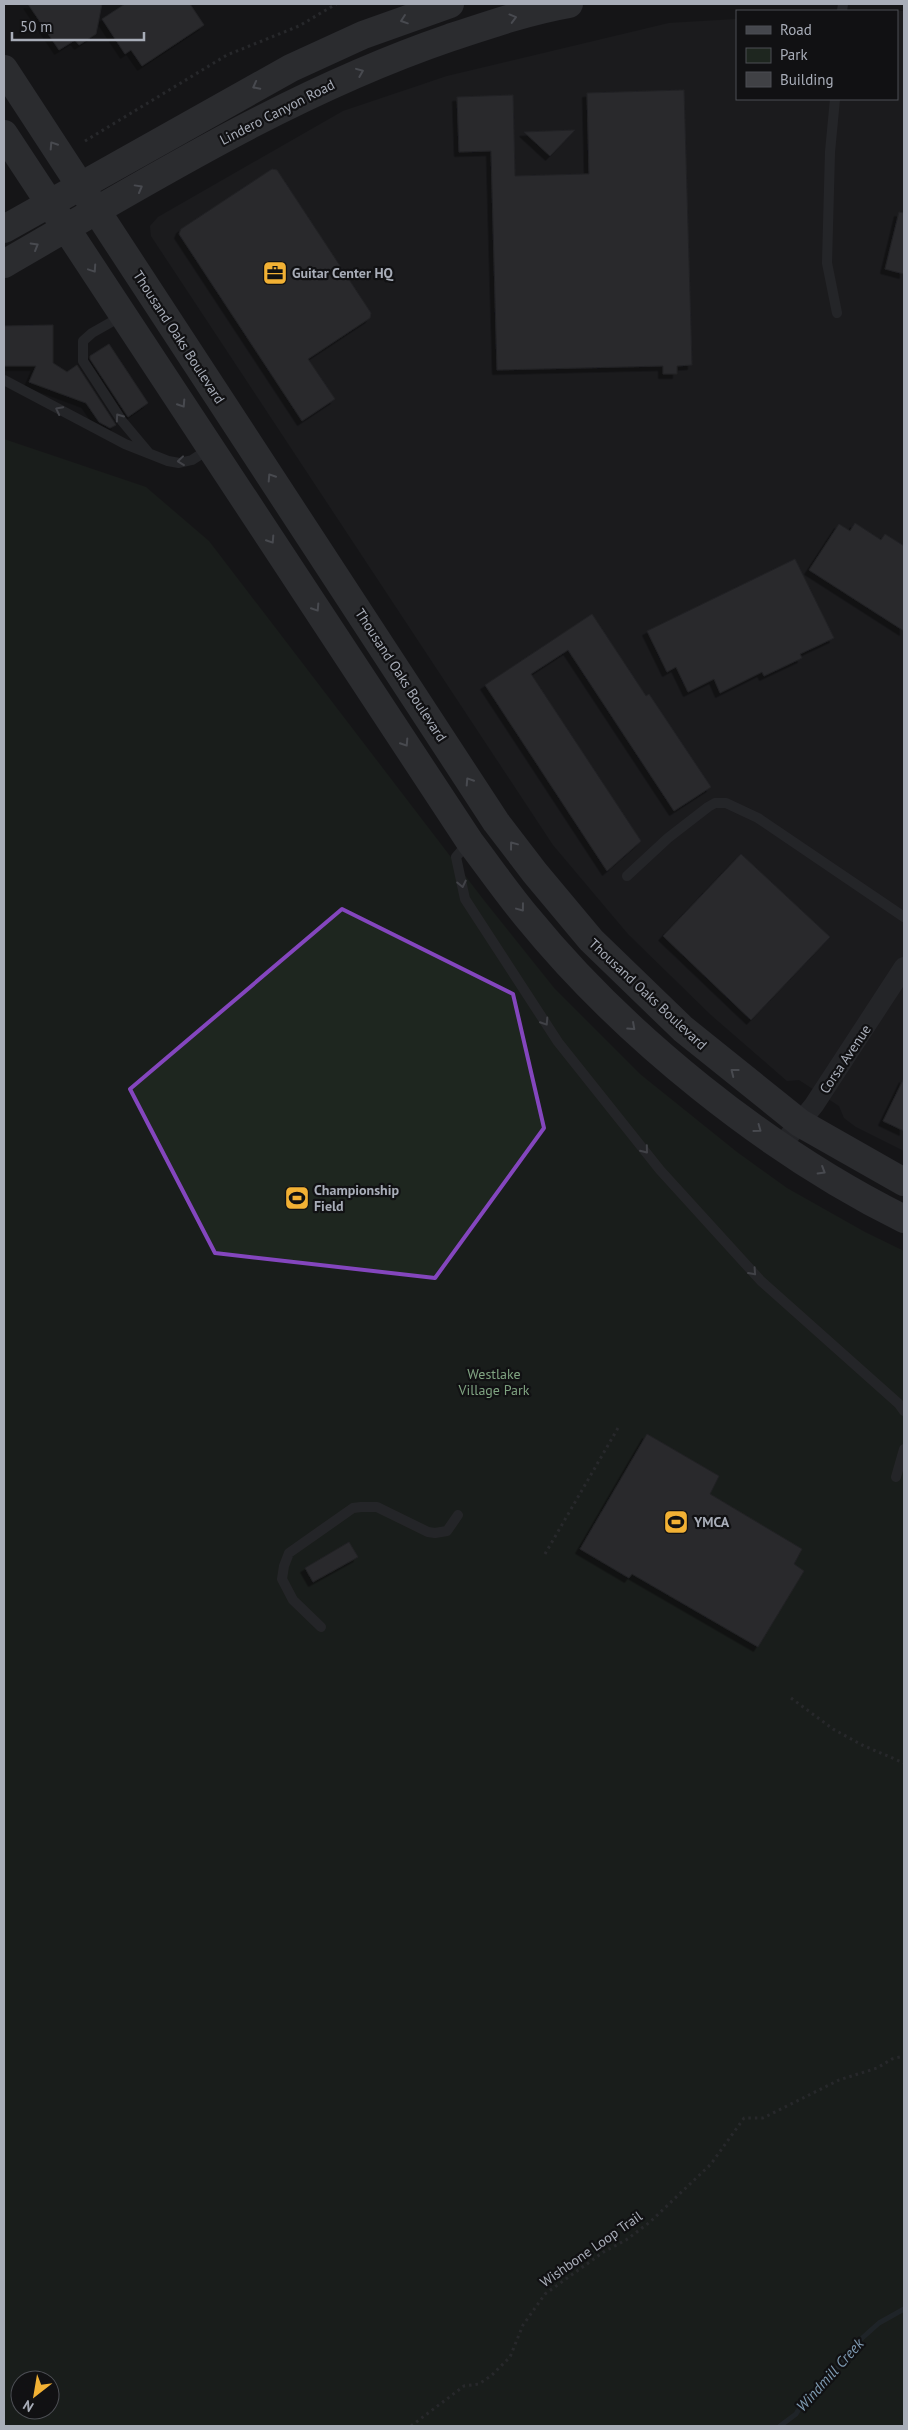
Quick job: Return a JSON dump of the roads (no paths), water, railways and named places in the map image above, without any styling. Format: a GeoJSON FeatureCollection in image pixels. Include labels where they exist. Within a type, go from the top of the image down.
{"type":"FeatureCollection","features":[{"type":"Feature","properties":{"kind":"main road"},"geometry":{"type":"LineString","coordinates":[[4,229],[291,68],[363,35],[450,4]]}},
{"type":"Feature","properties":{"kind":"main road"},"geometry":{"type":"LineString","coordinates":[[399,56],[405,40],[485,11],[487,4]]}},
{"type":"Feature","properties":{"kind":"main road","name":"Lindero Canyon Road"},"geometry":{"type":"LineString","coordinates":[[4,264],[272,112],[345,77],[487,25],[570,4]]}},
{"type":"Feature","properties":{"kind":"main road","name":"Thousand Oaks Boulevard"},"geometry":{"type":"LineString","coordinates":[[4,69],[496,822],[535,874],[591,940],[637,987],[724,1064],[800,1124],[904,1182]]}},
{"type":"Feature","properties":{"kind":"main road"},"geometry":{"type":"LineString","coordinates":[[4,134],[470,842],[527,917],[578,974],[624,1020],[673,1064],[781,1146],[881,1208],[904,1219]]}},
{"type":"Feature","properties":{"kind":"main road"},"geometry":{"type":"LineString","coordinates":[[289,567],[317,546]]}},
{"type":"Feature","properties":{"kind":"main road"},"geometry":{"type":"LineString","coordinates":[[470,842],[496,822]]}},
{"type":"Feature","properties":{"kind":"street","name":"Corsa Avenue"},"geometry":{"type":"LineString","coordinates":[[781,1146],[800,1124],[865,1030],[904,967]]}},
{"type":"Feature","properties":{"kind":"lane"},"geometry":{"type":"LineString","coordinates":[[835,100],[830,152],[827,263],[837,313]]}},
{"type":"Feature","properties":{"kind":"lane"},"geometry":{"type":"LineString","coordinates":[[124,315],[92,333],[84,341],[82,361],[122,421],[150,454]]}},
{"type":"Feature","properties":{"kind":"lane"},"geometry":{"type":"LineString","coordinates":[[4,380],[125,444],[150,454],[179,463],[192,460],[210,448]]}},
{"type":"Feature","properties":{"kind":"lane"},"geometry":{"type":"LineString","coordinates":[[626,876],[668,838],[708,807],[715,803],[726,803],[758,818],[797,843],[904,918]]}},
{"type":"Feature","properties":{"kind":"lane"},"geometry":{"type":"LineString","coordinates":[[470,842],[456,857],[465,898],[558,1042],[660,1170],[761,1281],[900,1404],[904,1411]]}},
{"type":"Feature","properties":{"kind":"lane"},"geometry":{"type":"LineString","coordinates":[[904,1449],[896,1477],[904,1470]]}},
{"type":"Feature","properties":{"kind":"lane"},"geometry":{"type":"LineString","coordinates":[[321,1627],[293,1600],[282,1579],[289,1553],[353,1508],[376,1507],[435,1534],[447,1531],[458,1515]]}},
{"type":"Feature","properties":{"kind":"waterway","name":"Windmill Creek"},"geometry":{"type":"LineString","coordinates":[[780,2426],[796,2414],[804,2401],[820,2390],[860,2340],[879,2323],[904,2309]]}},
{"type":"Feature","properties":{"kind":"place","name":"Guitar Center HQ"},"geometry":{"type":"Point","coordinates":[275,273]}},
{"type":"Feature","properties":{"kind":"place","name":"Championship Field"},"geometry":{"type":"Point","coordinates":[297,1198]}},
{"type":"Feature","properties":{"kind":"place","name":"YMCA"},"geometry":{"type":"Point","coordinates":[676,1522]}},
{"type":"Feature","properties":{"kind":"park label","name":"Westlake Village Park"},"geometry":{"type":"Point","coordinates":[494,1382]}}]}
